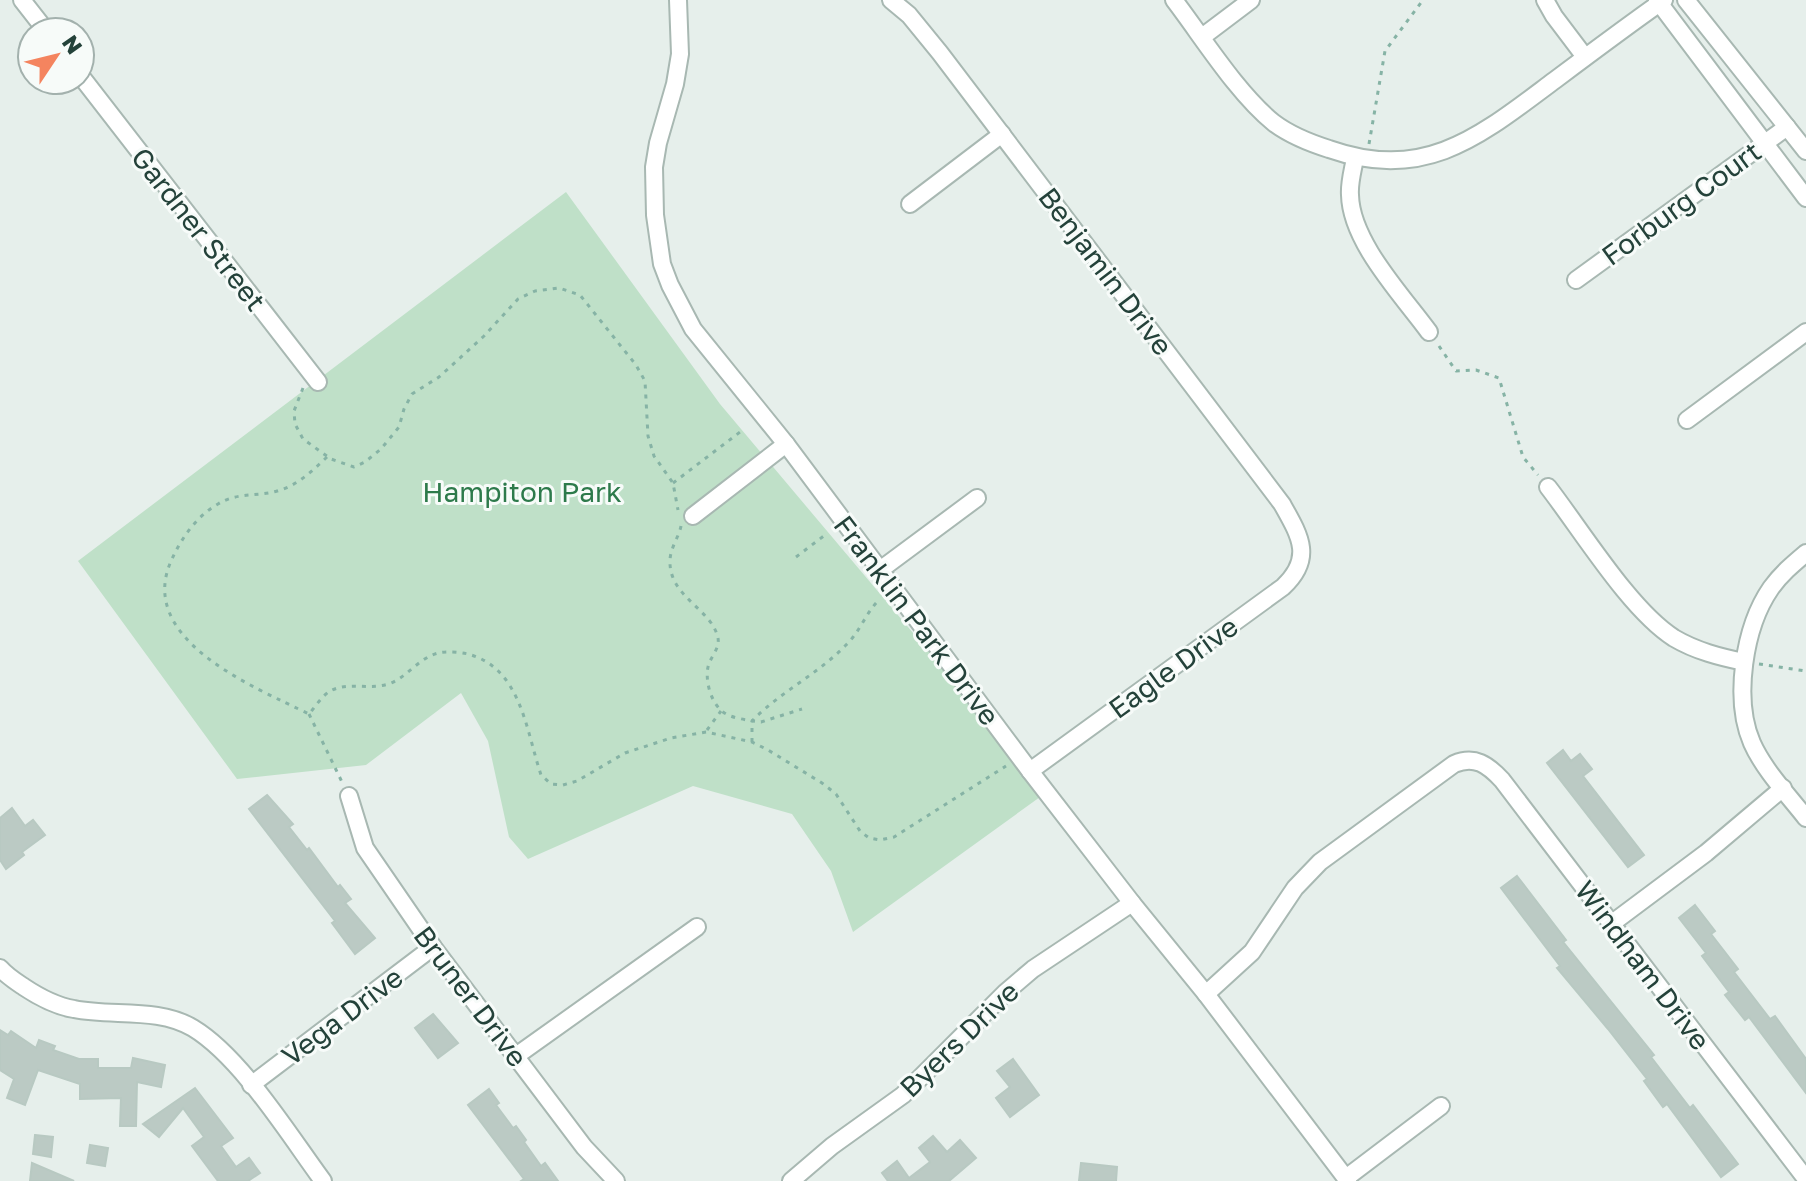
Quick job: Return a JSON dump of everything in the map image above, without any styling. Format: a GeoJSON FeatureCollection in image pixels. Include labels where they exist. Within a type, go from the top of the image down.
{"type":"FeatureCollection","features":[{"type":"Feature","properties":{"kind":"street"},"geometry":{"type":"LineString","coordinates":[[22,0],[34,16]]}},
{"type":"Feature","properties":{"kind":"street","name":"Franklin Park Drive"},"geometry":{"type":"LineString","coordinates":[[678,0],[680,54],[654,167],[655,215],[662,264],[693,329],[786,444],[1025,764],[1347,1179]]}},
{"type":"Feature","properties":{"kind":"street","name":"Benjamin Drive"},"geometry":{"type":"LineString","coordinates":[[891,0],[909,15],[940,53],[1282,504],[1297,530],[1303,553]]}},
{"type":"Feature","properties":{"kind":"street"},"geometry":{"type":"LineString","coordinates":[[1174,0],[1243,90],[1277,125],[1296,136],[1361,159],[1388,162],[1450,149],[1496,124],[1660,1],[1764,142],[1800,178],[1806,198]]}},
{"type":"Feature","properties":{"kind":"street"},"geometry":{"type":"LineString","coordinates":[[1202,37],[1251,0]]}},
{"type":"Feature","properties":{"kind":"street"},"geometry":{"type":"LineString","coordinates":[[1545,0],[1570,40],[1585,57]]}},
{"type":"Feature","properties":{"kind":"street"},"geometry":{"type":"LineString","coordinates":[[1686,0],[1806,151]]}},
{"type":"Feature","properties":{"kind":"street","name":"Gardner Street"},"geometry":{"type":"LineString","coordinates":[[96,96],[314,378]]}},
{"type":"Feature","properties":{"kind":"street","name":"Forburg Court"},"geometry":{"type":"LineString","coordinates":[[1576,280],[1787,127]]}},
{"type":"Feature","properties":{"kind":"street"},"geometry":{"type":"LineString","coordinates":[[910,204],[1002,134]]}},
{"type":"Feature","properties":{"kind":"street"},"geometry":{"type":"LineString","coordinates":[[1361,159],[1350,194],[1359,232],[1429,332]]}},
{"type":"Feature","properties":{"kind":"street"},"geometry":{"type":"LineString","coordinates":[[1687,420],[1806,332]]}},
{"type":"Feature","properties":{"kind":"street"},"geometry":{"type":"LineString","coordinates":[[693,516],[786,444]]}},
{"type":"Feature","properties":{"kind":"street"},"geometry":{"type":"LineString","coordinates":[[1548,487],[1628,595],[1657,626],[1692,647],[1744,662]]}},
{"type":"Feature","properties":{"kind":"street"},"geometry":{"type":"LineString","coordinates":[[880,570],[977,498]]}},
{"type":"Feature","properties":{"kind":"street","name":"Eagle Drive"},"geometry":{"type":"LineString","coordinates":[[1025,764],[1283,587],[1292,579],[1303,553]]}},
{"type":"Feature","properties":{"kind":"street"},"geometry":{"type":"LineString","coordinates":[[1806,553],[1783,573],[1763,601],[1754,621],[1744,662],[1743,698],[1752,743],[1806,818]]}},
{"type":"Feature","properties":{"kind":"street","name":"Windham Drive"},"geometry":{"type":"LineString","coordinates":[[1206,994],[1252,952],[1295,888],[1320,862],[1454,764],[1472,760],[1489,767],[1502,780],[1803,1179]]}},
{"type":"Feature","properties":{"kind":"street"},"geometry":{"type":"LineString","coordinates":[[1611,924],[1706,853],[1783,788]]}},
{"type":"Feature","properties":{"kind":"street","name":"Bruner Drive"},"geometry":{"type":"LineString","coordinates":[[349,796],[365,848],[433,947],[584,1147],[616,1181]]}},
{"type":"Feature","properties":{"kind":"street","name":"Byers Drive"},"geometry":{"type":"LineString","coordinates":[[791,1181],[832,1146],[903,1095],[1033,969],[1132,903]]}},
{"type":"Feature","properties":{"kind":"street"},"geometry":{"type":"LineString","coordinates":[[516,1056],[697,927]]}},
{"type":"Feature","properties":{"kind":"street","name":"Vega Drive"},"geometry":{"type":"LineString","coordinates":[[251,1085],[433,947]]}},
{"type":"Feature","properties":{"kind":"street"},"geometry":{"type":"LineString","coordinates":[[0,968],[32,993],[53,1003],[74,1009],[157,1016],[193,1028],[217,1046],[251,1085],[323,1181]]}},
{"type":"Feature","properties":{"kind":"street"},"geometry":{"type":"LineString","coordinates":[[1347,1179],[1441,1106]]}},
{"type":"Feature","properties":{"kind":"path"},"geometry":{"type":"LineString","coordinates":[[1361,159],[1385,51],[1423,0]]}},
{"type":"Feature","properties":{"kind":"path"},"geometry":{"type":"LineString","coordinates":[[314,378],[298,399],[295,424],[303,439],[327,457],[354,467],[381,449],[399,427],[412,394],[439,377],[484,336],[518,299],[535,291],[559,288],[580,295],[636,365],[645,381],[648,436],[654,456],[673,483],[681,529],[670,560],[673,579],[710,624],[718,639],[717,649],[708,664],[706,680],[721,711],[761,722],[802,709]]}},
{"type":"Feature","properties":{"kind":"path"},"geometry":{"type":"LineString","coordinates":[[1429,332],[1456,371],[1476,370],[1499,378],[1523,457],[1548,487]]}},
{"type":"Feature","properties":{"kind":"path"},"geometry":{"type":"LineString","coordinates":[[673,483],[744,429]]}},
{"type":"Feature","properties":{"kind":"path"},"geometry":{"type":"LineString","coordinates":[[327,457],[294,485],[277,492],[235,496],[204,513],[178,546],[164,587],[167,608],[178,631],[195,648],[224,669],[309,714],[349,796]]}},
{"type":"Feature","properties":{"kind":"path"},"geometry":{"type":"LineString","coordinates":[[796,557],[825,535]]}},
{"type":"Feature","properties":{"kind":"path"},"geometry":{"type":"LineString","coordinates":[[752,742],[752,721],[849,643],[876,602],[892,589]]}},
{"type":"Feature","properties":{"kind":"path"},"geometry":{"type":"LineString","coordinates":[[309,714],[330,692],[348,686],[382,686],[394,682],[422,660],[439,652],[462,653],[485,659],[503,674],[516,696],[541,775],[551,784],[577,781],[625,753],[671,738],[706,732],[752,742],[822,783],[836,794],[860,831],[869,838],[880,840],[894,837],[1025,764]]}},
{"type":"Feature","properties":{"kind":"path"},"geometry":{"type":"LineString","coordinates":[[1744,662],[1806,671]]}},
{"type":"Feature","properties":{"kind":"path"},"geometry":{"type":"LineString","coordinates":[[706,732],[721,711]]}},
{"type":"Feature","properties":{"kind":"green space","name":"Hampiton Park"},"geometry":{"type":"Polygon","coordinates":[[[566,192],[720,404],[1047,792],[853,932],[831,871],[792,814],[693,786],[528,859],[509,837],[488,741],[461,693],[366,765],[237,779],[78,561],[566,192]]]}},
{"type":"Feature","properties":{"kind":"building"},"geometry":{"type":"Polygon","coordinates":[[[1563,750],[1571,761],[1580,754],[1592,769],[1583,776],[1644,855],[1628,867],[1547,763],[1563,750]]]}},
{"type":"Feature","properties":{"kind":"building"},"geometry":{"type":"Polygon","coordinates":[[[267,795],[293,824],[289,827],[307,850],[309,848],[338,887],[340,885],[351,899],[345,903],[375,938],[355,954],[332,923],[335,921],[249,809],[267,795]]]}},
{"type":"Feature","properties":{"kind":"building"},"geometry":{"type":"Polygon","coordinates":[[[12,808],[25,826],[33,820],[45,835],[6,869],[0,860],[0,818],[12,808]]]}},
{"type":"Feature","properties":{"kind":"building"},"geometry":{"type":"Polygon","coordinates":[[[1517,876],[1566,940],[1563,942],[1654,1055],[1651,1057],[1690,1108],[1693,1105],[1738,1164],[1721,1177],[1667,1104],[1663,1107],[1644,1081],[1647,1079],[1557,968],[1560,966],[1501,888],[1517,876]]]}},
{"type":"Feature","properties":{"kind":"building"},"geometry":{"type":"Polygon","coordinates":[[[1695,905],[1715,931],[1711,934],[1738,969],[1734,972],[1770,1019],[1775,1016],[1806,1059],[1806,1093],[1749,1017],[1745,1020],[1725,995],[1729,992],[1702,956],[1706,953],[1679,918],[1695,905]]]}},
{"type":"Feature","properties":{"kind":"building"},"geometry":{"type":"Polygon","coordinates":[[[433,1014],[458,1043],[438,1058],[415,1028],[433,1014]]]}},
{"type":"Feature","properties":{"kind":"building"},"geometry":{"type":"Polygon","coordinates":[[[0,1030],[8,1035],[11,1031],[36,1048],[39,1040],[55,1046],[53,1050],[79,1059],[98,1059],[98,1068],[131,1068],[133,1058],[165,1065],[161,1087],[137,1082],[136,1126],[120,1126],[121,1098],[80,1099],[80,1084],[38,1070],[25,1105],[7,1098],[14,1079],[0,1070],[0,1030]]]}},
{"type":"Feature","properties":{"kind":"building"},"geometry":{"type":"Polygon","coordinates":[[[1013,1059],[1039,1095],[1010,1117],[996,1098],[1010,1087],[997,1071],[1013,1059]]]}},
{"type":"Feature","properties":{"kind":"building"},"geometry":{"type":"Polygon","coordinates":[[[195,1088],[233,1138],[221,1146],[236,1167],[249,1158],[260,1173],[248,1181],[218,1181],[192,1146],[204,1137],[183,1108],[159,1137],[143,1124],[195,1088]]]}},
{"type":"Feature","properties":{"kind":"building"},"geometry":{"type":"Polygon","coordinates":[[[489,1089],[499,1103],[496,1105],[513,1128],[516,1126],[541,1166],[545,1163],[558,1181],[521,1181],[524,1179],[468,1105],[489,1089]]]}},
{"type":"Feature","properties":{"kind":"building"},"geometry":{"type":"Polygon","coordinates":[[[35,1135],[53,1137],[51,1157],[33,1154],[35,1135]]]}},
{"type":"Feature","properties":{"kind":"building"},"geometry":{"type":"Polygon","coordinates":[[[933,1136],[947,1152],[960,1140],[976,1158],[949,1181],[888,1181],[882,1173],[897,1161],[909,1178],[930,1162],[919,1148],[933,1136]]]}},
{"type":"Feature","properties":{"kind":"building"},"geometry":{"type":"Polygon","coordinates":[[[90,1145],[108,1148],[105,1166],[87,1163],[90,1145]]]}},
{"type":"Feature","properties":{"kind":"building"},"geometry":{"type":"Polygon","coordinates":[[[32,1163],[74,1181],[30,1181],[32,1163]]]}},
{"type":"Feature","properties":{"kind":"building"},"geometry":{"type":"Polygon","coordinates":[[[1081,1163],[1117,1167],[1116,1181],[1079,1181],[1081,1163]]]}}]}
